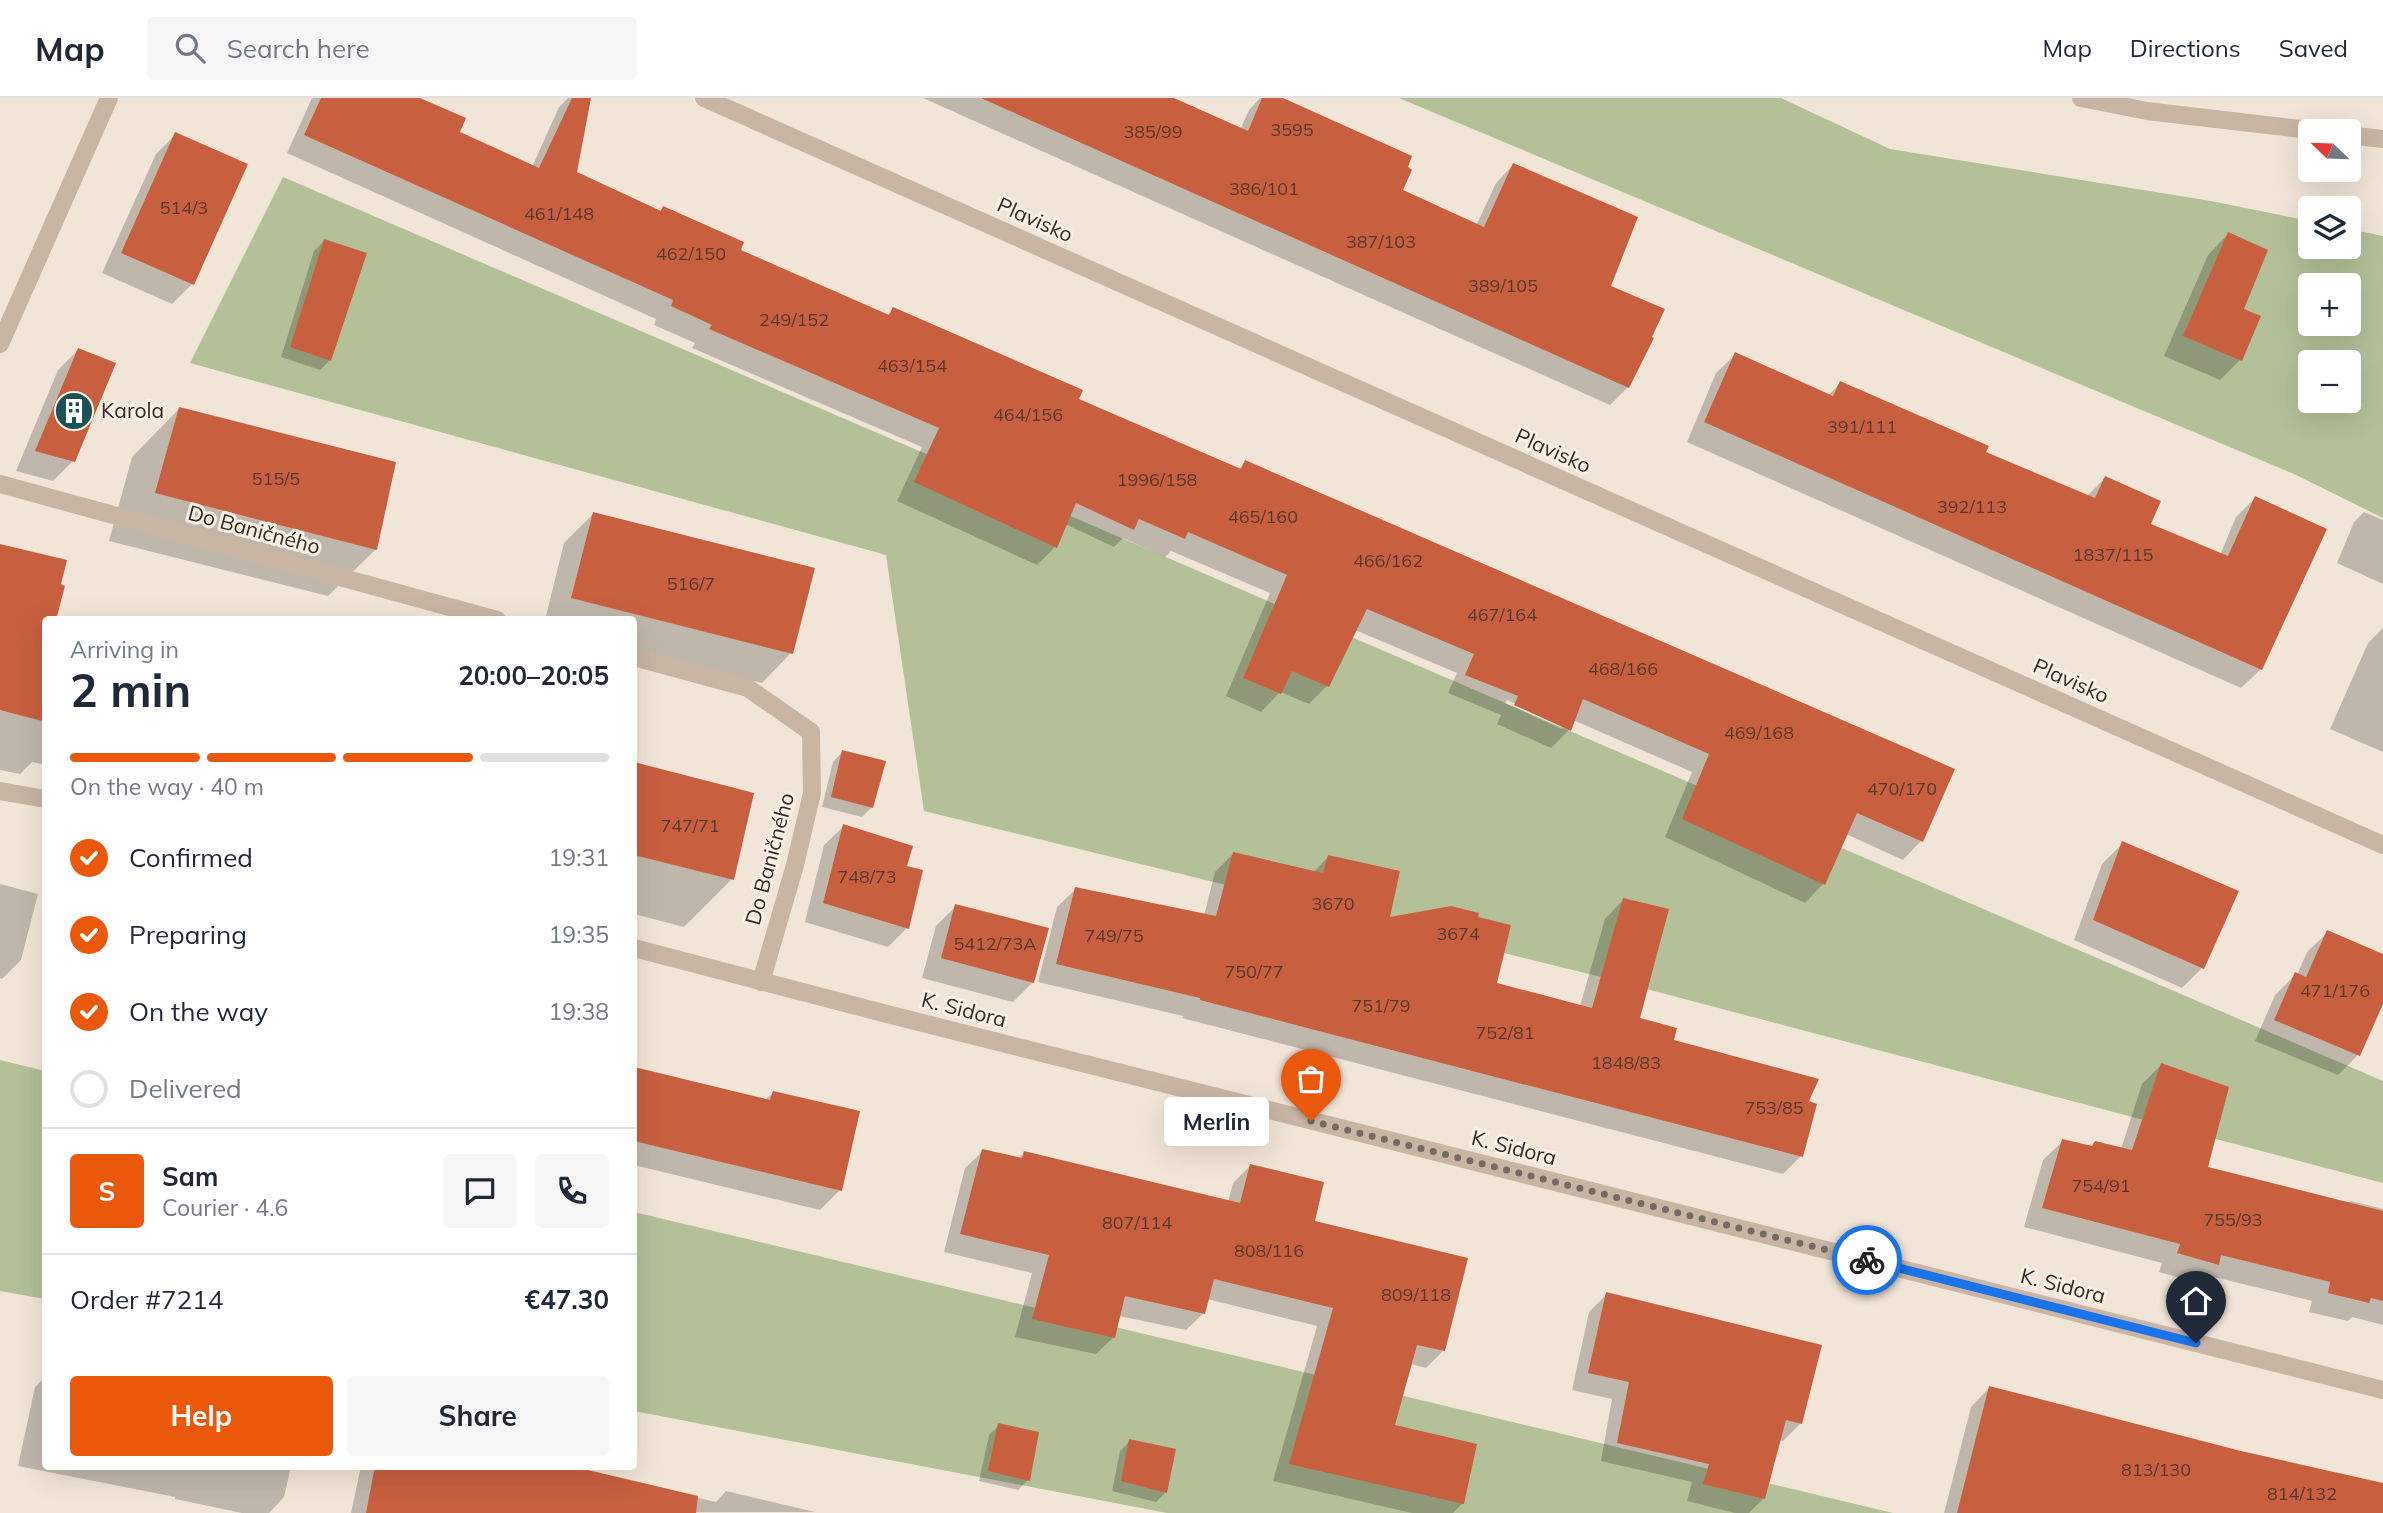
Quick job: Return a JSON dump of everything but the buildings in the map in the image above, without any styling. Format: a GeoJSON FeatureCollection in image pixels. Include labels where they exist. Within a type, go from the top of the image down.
{"type":"FeatureCollection","features":[{"type":"Feature","properties":{"kind":"street"},"geometry":{"type":"LineString","coordinates":[[0,344],[109,98]]}},
{"type":"Feature","properties":{"kind":"street","name":"Plavisko"},"geometry":{"type":"LineString","coordinates":[[704,98],[2383,845]]}},
{"type":"Feature","properties":{"kind":"street"},"geometry":{"type":"LineString","coordinates":[[2081,98],[2147,111],[2298,129]]}},
{"type":"Feature","properties":{"kind":"street"},"geometry":{"type":"LineString","coordinates":[[2361,136],[2383,139]]}},
{"type":"Feature","properties":{"kind":"street","name":"Do Baničného"},"geometry":{"type":"LineString","coordinates":[[0,484],[482,616]]}},
{"type":"Feature","properties":{"kind":"street","name":"Do Baničného"},"geometry":{"type":"LineString","coordinates":[[637,658],[748,688],[811,732],[812,793],[761,982]]}},
{"type":"Feature","properties":{"kind":"street"},"geometry":{"type":"LineString","coordinates":[[0,791],[42,798]]}},
{"type":"Feature","properties":{"kind":"street","name":"K. Sidora"},"geometry":{"type":"LineString","coordinates":[[637,949],[2383,1390]]}},
{"type":"Feature","properties":{"kind":"green space"},"geometry":{"type":"Polygon","coordinates":[[[1399,98],[1781,98],[1890,149],[2211,201],[2298,219],[2298,259],[2361,259],[2361,231],[2383,236],[2383,518],[2294,474],[1399,98]]]}},
{"type":"Feature","properties":{"kind":"green space"},"geometry":{"type":"Polygon","coordinates":[[[283,177],[2383,1081],[2383,1183],[1597,976],[924,811],[886,555],[190,363],[283,177]]]}},
{"type":"Feature","properties":{"kind":"green space"},"geometry":{"type":"Polygon","coordinates":[[[0,1060],[42,1070],[42,1298],[0,1291],[0,1060]]]}},
{"type":"Feature","properties":{"kind":"green space"},"geometry":{"type":"Polygon","coordinates":[[[637,1213],[1893,1513],[1167,1513],[637,1412],[637,1213]]]}},
{"type":"Feature","properties":{"kind":"way so far"},"geometry":{"type":"LineString","coordinates":[[1311,1121],[1867,1260]]}},
{"type":"Feature","properties":{"kind":"place","name":"Karola"},"geometry":{"type":"Point","coordinates":[74,411]}},
{"type":"Feature","properties":{"kind":"place","name":"Merlin"},"geometry":{"type":"Point","coordinates":[1311,1121]}},
{"type":"Feature","properties":{"kind":"route"},"geometry":{"type":"LineString","coordinates":[[1867,1260],[2196,1343]]}}]}
